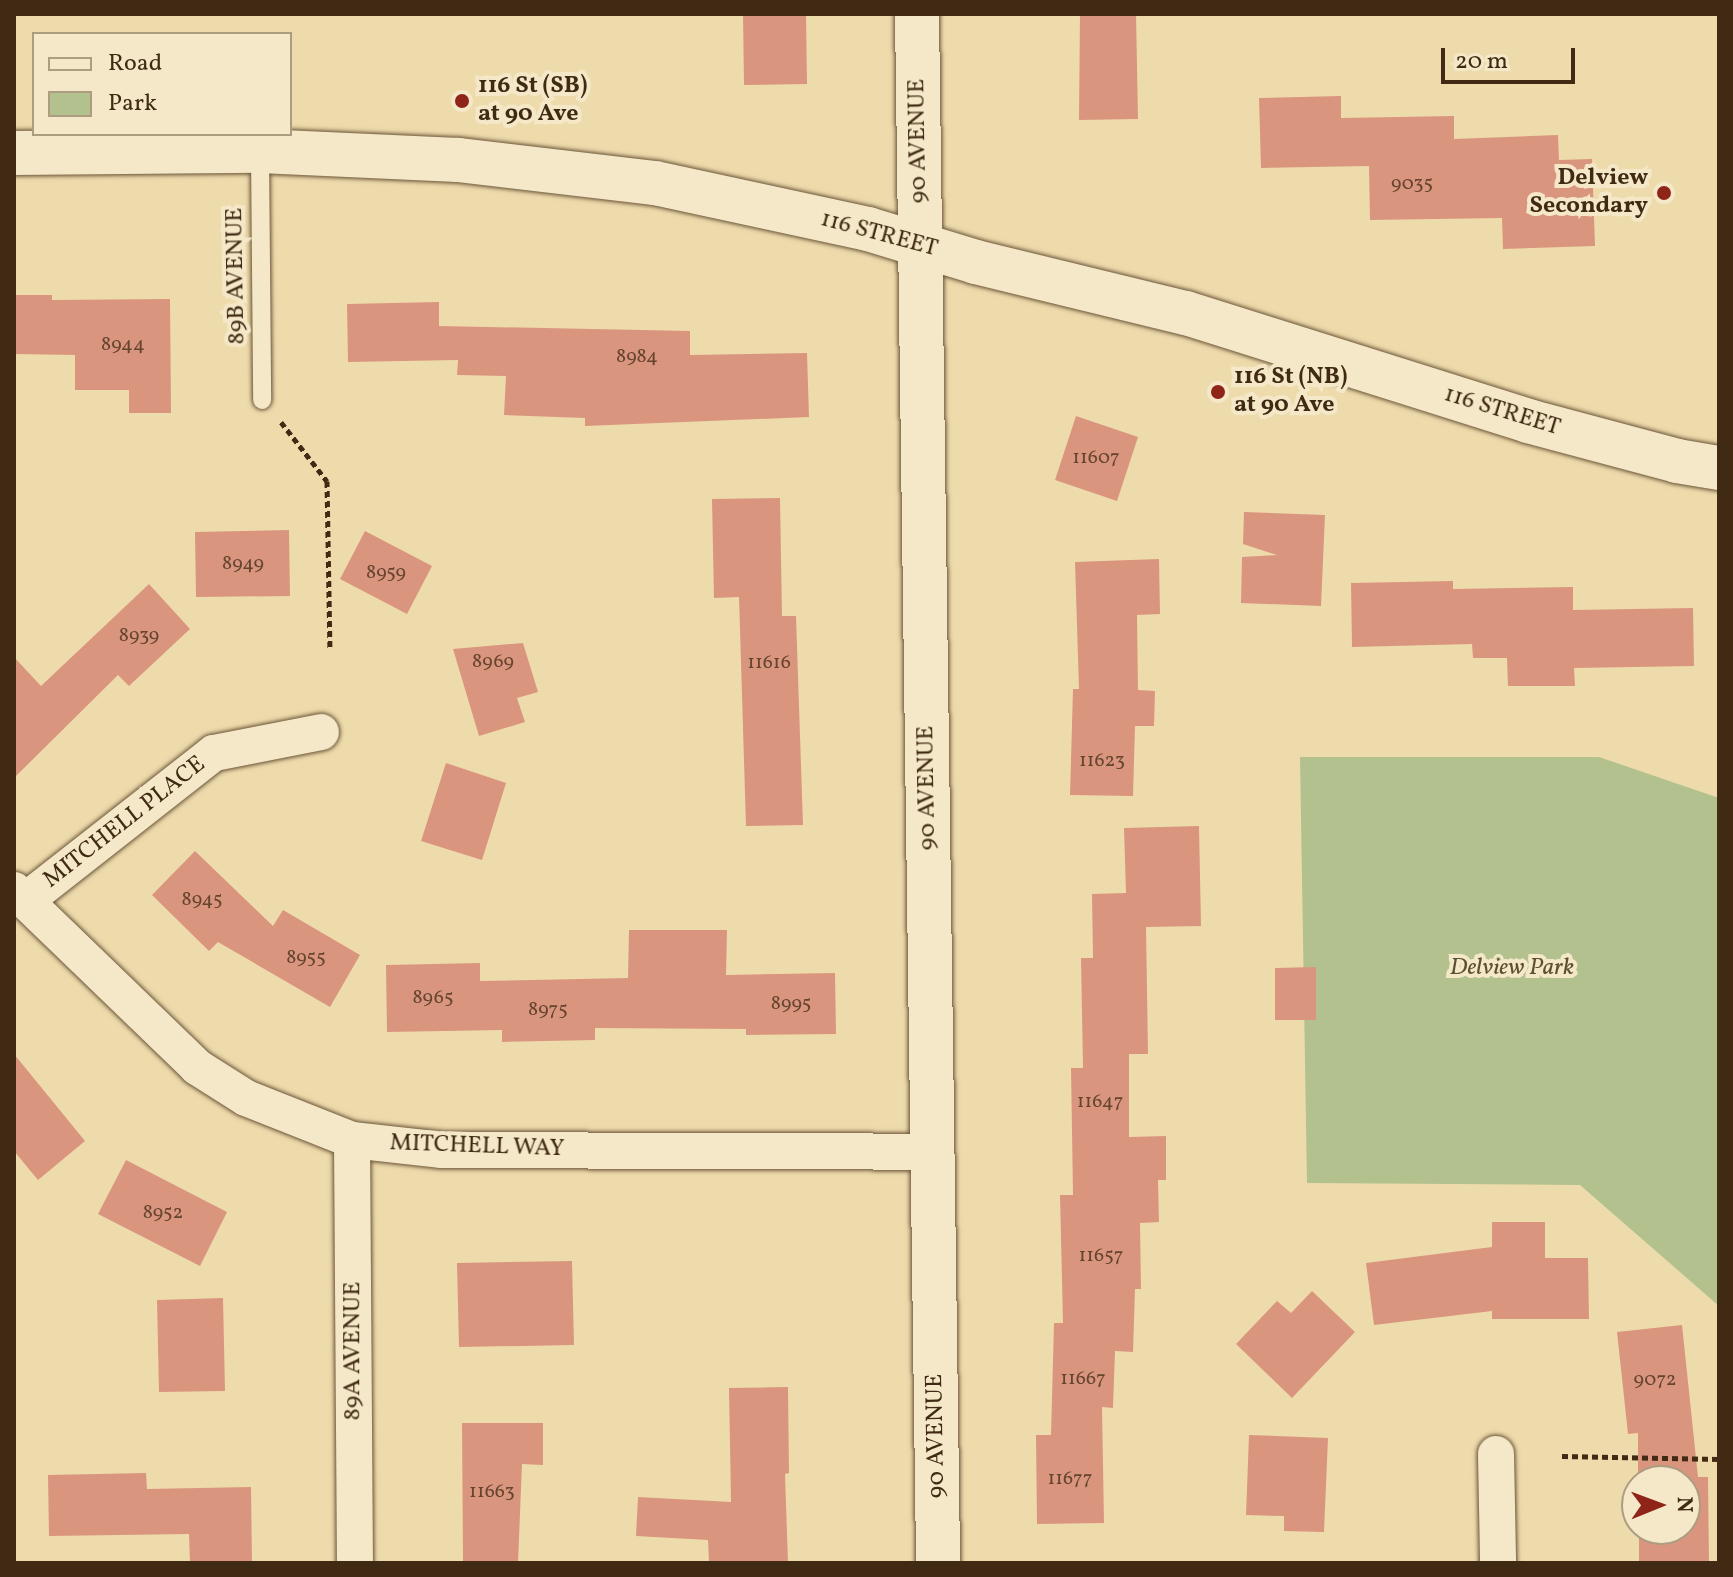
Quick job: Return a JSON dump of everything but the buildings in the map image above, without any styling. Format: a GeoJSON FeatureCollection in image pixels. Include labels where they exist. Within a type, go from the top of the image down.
{"type":"FeatureCollection","features":[{"type":"Feature","properties":{"kind":"street","name":"90 AVENUE"},"geometry":{"type":"LineString","coordinates":[[917,14],[938,1563]]}},
{"type":"Feature","properties":{"kind":"street","name":"116 STREET"},"geometry":{"type":"LineString","coordinates":[[14,153],[260,151],[458,160],[655,183],[920,243],[976,262],[1186,313],[1528,421],[1677,461],[1719,468]]}},
{"type":"Feature","properties":{"kind":"street","name":"MITCHELL PLACE"},"geometry":{"type":"LineString","coordinates":[[20,896],[214,753],[321,732]]}},
{"type":"Feature","properties":{"kind":"street","name":"MITCHELL WAY"},"geometry":{"type":"LineString","coordinates":[[20,896],[197,1067],[246,1098],[352,1140],[442,1150],[933,1152]]}},
{"type":"Feature","properties":{"kind":"street","name":"89A AVENUE"},"geometry":{"type":"LineString","coordinates":[[352,1140],[355,1563]]}},
{"type":"Feature","properties":{"kind":"street"},"geometry":{"type":"LineString","coordinates":[[1496,1454],[1498,1563]]}},
{"type":"Feature","properties":{"kind":"lane","name":"89B AVENUE"},"geometry":{"type":"LineString","coordinates":[[260,151],[262,400]]}},
{"type":"Feature","properties":{"kind":"path"},"geometry":{"type":"LineString","coordinates":[[262,400],[327,481],[330,650]]}},
{"type":"Feature","properties":{"kind":"path"},"geometry":{"type":"LineString","coordinates":[[1562,1456],[1719,1459]]}},
{"type":"Feature","properties":{"kind":"green space","name":"Delview Park"},"geometry":{"type":"Polygon","coordinates":[[[1300,757],[1599,757],[1719,798],[1719,1306],[1580,1185],[1307,1183],[1300,757]]]}},
{"type":"Feature","properties":{"kind":"place","name":"116 St (SB) at 90 Ave"},"geometry":{"type":"Point","coordinates":[462,101]}},
{"type":"Feature","properties":{"kind":"place","name":"Delview Secondary"},"geometry":{"type":"Point","coordinates":[1664,193]}},
{"type":"Feature","properties":{"kind":"place","name":"116 St (NB) at 90 Ave"},"geometry":{"type":"Point","coordinates":[1218,392]}}]}
